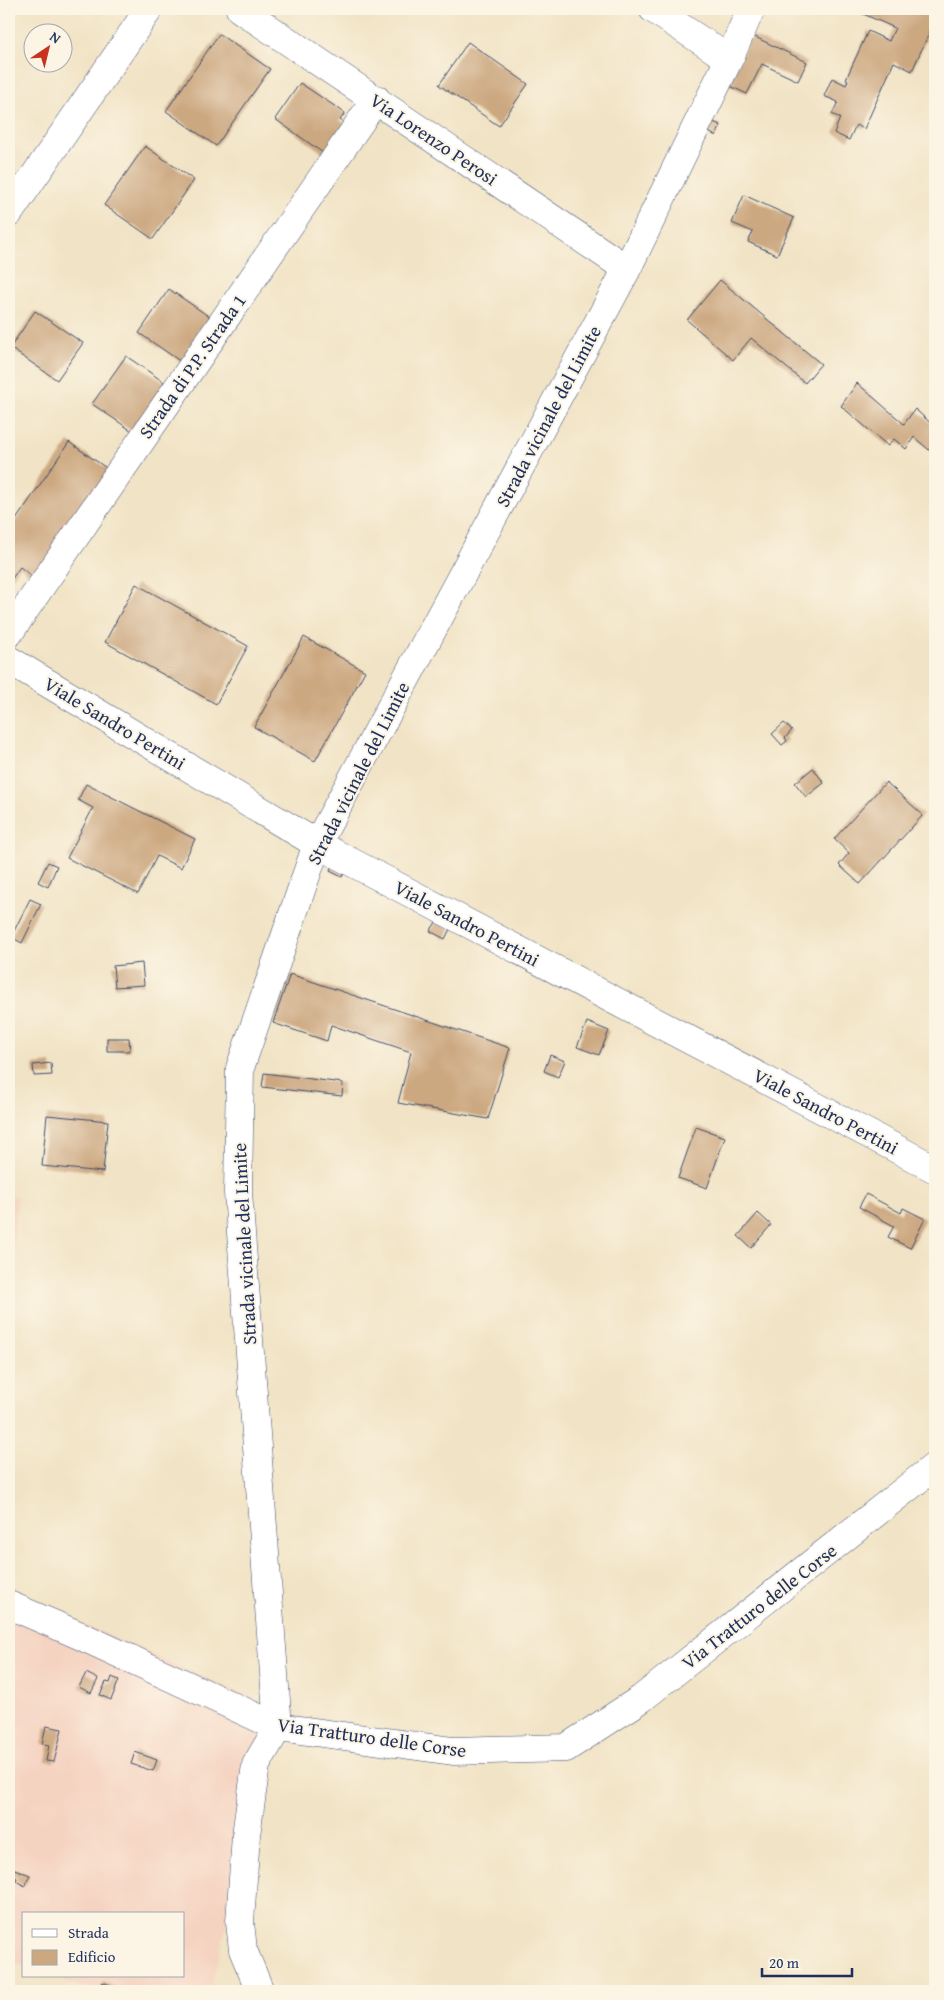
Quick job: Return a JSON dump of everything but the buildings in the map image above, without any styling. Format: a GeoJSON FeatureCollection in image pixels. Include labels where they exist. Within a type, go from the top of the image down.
{"type":"FeatureCollection","features":[{"type":"Feature","properties":{"kind":"street"},"geometry":{"type":"LineString","coordinates":[[9,213],[149,9]]}},
{"type":"Feature","properties":{"kind":"street","name":"Via Lorenzo Perosi"},"geometry":{"type":"LineString","coordinates":[[240,9],[627,269]]}},
{"type":"Feature","properties":{"kind":"street"},"geometry":{"type":"LineString","coordinates":[[653,9],[729,59]]}},
{"type":"Feature","properties":{"kind":"street","name":"Strada vicinale del Limite"},"geometry":{"type":"LineString","coordinates":[[278,1727],[238,1193],[240,1068],[317,844],[627,269],[729,59],[751,9]]}},
{"type":"Feature","properties":{"kind":"street","name":"Strada di P.P. Strada 1"},"geometry":{"type":"LineString","coordinates":[[9,633],[376,99]]}},
{"type":"Feature","properties":{"kind":"street","name":"Viale Sandro Pertini"},"geometry":{"type":"LineString","coordinates":[[9,660],[317,844],[935,1169]]}},
{"type":"Feature","properties":{"kind":"street","name":"Via Tratturo delle Corse"},"geometry":{"type":"LineString","coordinates":[[9,1605],[81,1636],[278,1727],[453,1751],[566,1748],[641,1699],[935,1466]]}},
{"type":"Feature","properties":{"kind":"street"},"geometry":{"type":"LineString","coordinates":[[260,1991],[243,1950],[241,1913],[246,1835],[256,1765],[278,1727]]}},
{"type":"Feature","properties":{"kind":"shaded area"},"geometry":{"type":"Polygon","coordinates":[[[9,1196],[17,1197],[9,1301],[9,1196]]]}},
{"type":"Feature","properties":{"kind":"shaded area"},"geometry":{"type":"Polygon","coordinates":[[[9,1592],[242,1694],[261,1737],[226,1927],[209,1991],[92,1991],[57,1978],[185,1978],[185,1912],[22,1912],[22,1965],[9,1960],[9,1592]]]}}]}
